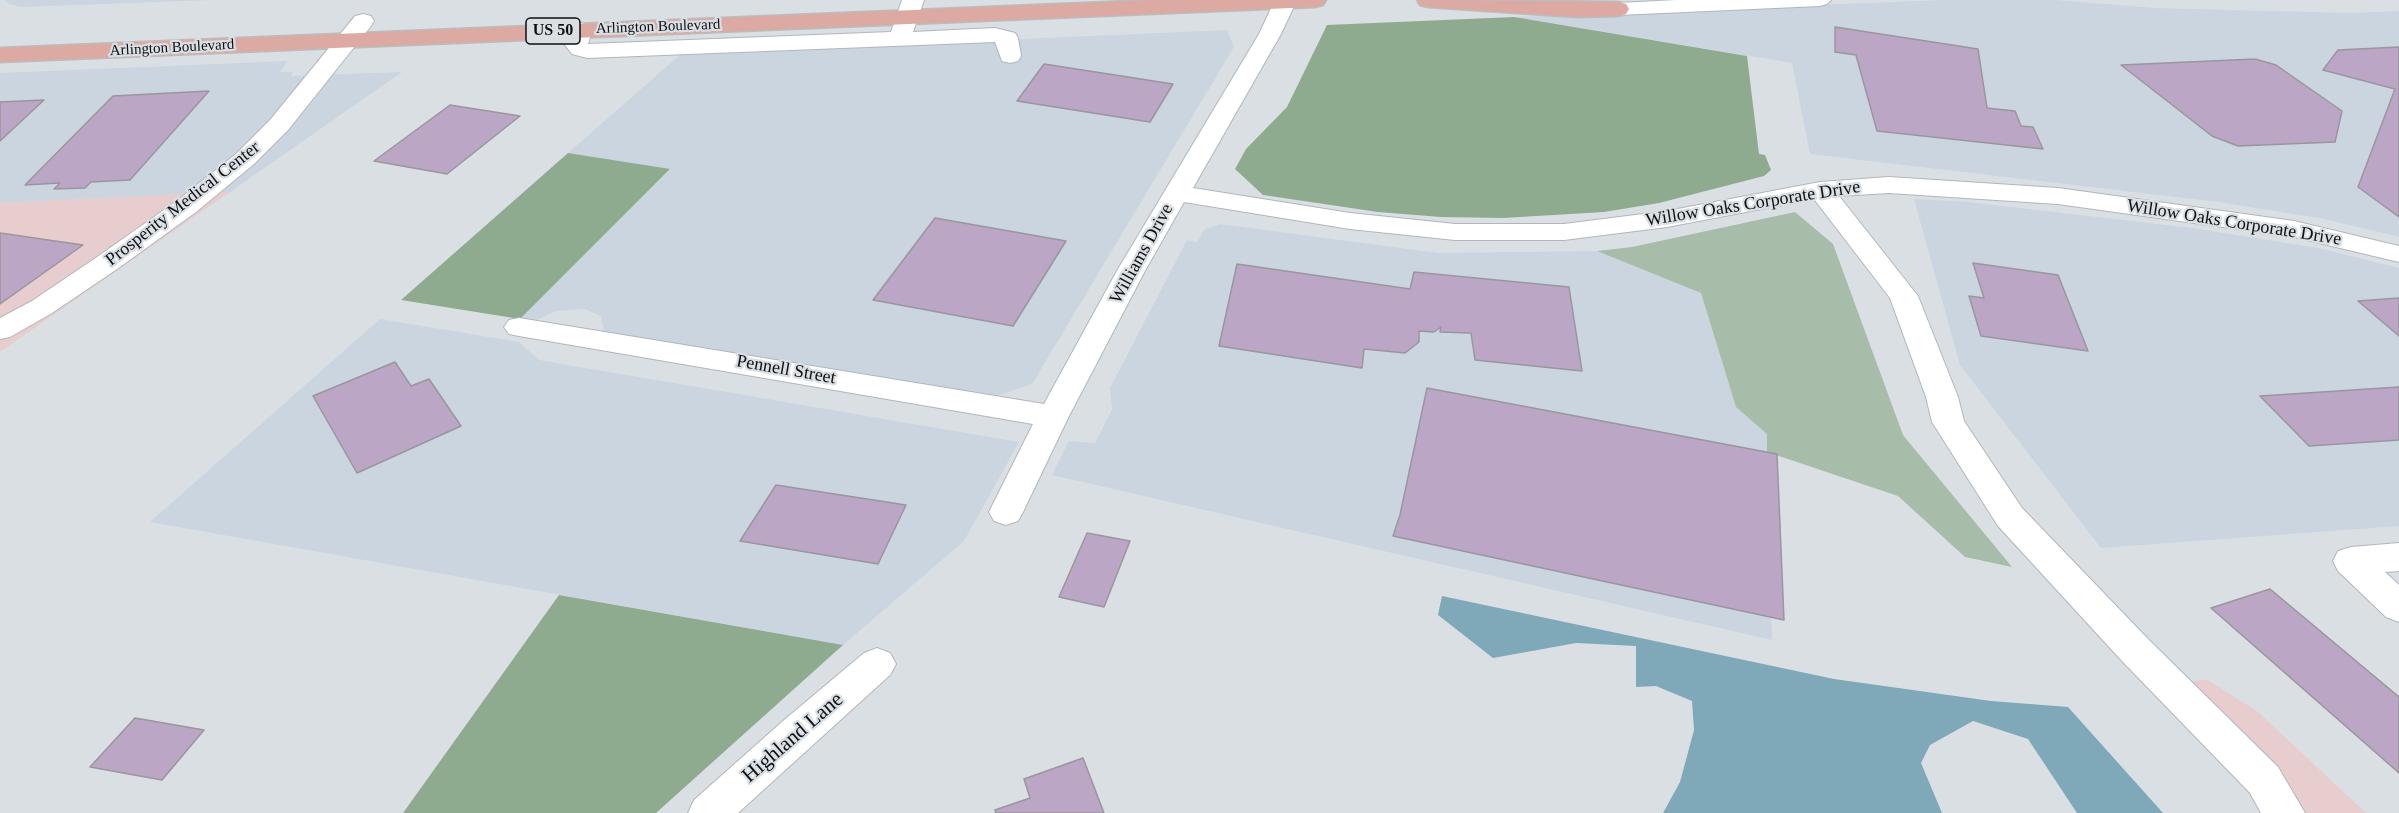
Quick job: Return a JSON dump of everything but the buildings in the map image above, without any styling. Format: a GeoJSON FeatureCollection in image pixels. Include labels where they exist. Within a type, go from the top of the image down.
{"type":"FeatureCollection","features":[{"type":"Feature","properties":{"kind":"main road","name":"Arlington Boulevard"},"geometry":{"type":"LineString","coordinates":[[7,35],[76,34],[846,0]]}},
{"type":"Feature","properties":{"kind":"main road","name":"Arlington Boulevard"},"geometry":{"type":"LineString","coordinates":[[0,55],[581,30],[910,8],[1315,0]]}},
{"type":"Feature","properties":{"kind":"main road"},"geometry":{"type":"LineString","coordinates":[[1428,0],[1577,10],[1618,9]]}},
{"type":"Feature","properties":{"kind":"street"},"geometry":{"type":"LineString","coordinates":[[1618,9],[1820,0]]}},
{"type":"Feature","properties":{"kind":"street","name":"Williams Drive"},"geometry":{"type":"LineString","coordinates":[[1006,512],[1053,416],[1176,193],[1270,34],[1285,1]]}},
{"type":"Feature","properties":{"kind":"street"},"geometry":{"type":"LineString","coordinates":[[900,39],[910,8]]}},
{"type":"Feature","properties":{"kind":"street","name":"Prosperity Medical Center"},"geometry":{"type":"LineString","coordinates":[[0,330],[42,307],[110,261],[187,206],[245,159],[279,125],[363,21]]}},
{"type":"Feature","properties":{"kind":"street"},"geometry":{"type":"LineString","coordinates":[[581,30],[576,45],[580,50],[587,51],[1003,36],[1010,41],[1010,56]]}},
{"type":"Feature","properties":{"kind":"street","name":"Willow Oaks Corporate Drive"},"geometry":{"type":"LineString","coordinates":[[1176,193],[1350,221],[1444,230],[1564,232],[1666,219],[1820,190],[1889,185],[2058,196],[2294,229],[2399,254]]}},
{"type":"Feature","properties":{"kind":"street"},"geometry":{"type":"LineString","coordinates":[[1820,190],[1904,296],[1942,397],[1948,422],[2010,517],[2135,650],[2264,780],[2284,813]]}},
{"type":"Feature","properties":{"kind":"street","name":"Pennell Street"},"geometry":{"type":"LineString","coordinates":[[519,327],[1053,416]]}},
{"type":"Feature","properties":{"kind":"street"},"geometry":{"type":"LineString","coordinates":[[2399,557],[2351,561],[2399,607]]}},
{"type":"Feature","properties":{"kind":"street","name":"Highland Lane"},"geometry":{"type":"LineString","coordinates":[[709,813],[877,664]]}},
{"type":"Feature","properties":{"kind":"shaded area"},"geometry":{"type":"Polygon","coordinates":[[[5,0],[212,0],[22,7],[9,4],[5,0]]]}},
{"type":"Feature","properties":{"kind":"shaded area"},"geometry":{"type":"Polygon","coordinates":[[[1942,0],[2056,0],[2154,8],[2351,13],[2399,11],[2399,237],[2325,219],[2218,202],[1810,154],[1792,63],[1514,17],[1942,0]]]}},
{"type":"Feature","properties":{"kind":"shaded area"},"geometry":{"type":"Polygon","coordinates":[[[1227,30],[1234,47],[1032,384],[996,396],[604,332],[601,316],[585,309],[556,311],[534,321],[520,319],[670,170],[568,153],[681,54],[1227,30]]]}},
{"type":"Feature","properties":{"kind":"shaded area"},"geometry":{"type":"Polygon","coordinates":[[[288,61],[280,72],[293,72],[291,76],[402,72],[230,192],[0,203],[0,73],[288,61]]]}},
{"type":"Feature","properties":{"kind":"shaded area"},"geometry":{"type":"Polygon","coordinates":[[[230,192],[0,352],[0,203],[230,192]]]}},
{"type":"Feature","properties":{"kind":"shaded area"},"geometry":{"type":"Polygon","coordinates":[[[1914,199],[1968,202],[2192,228],[2318,248],[2399,268],[2399,526],[2101,548],[1960,365],[1914,199]]]}},
{"type":"Feature","properties":{"kind":"shaded area"},"geometry":{"type":"Polygon","coordinates":[[[1220,224],[1438,253],[1597,251],[1701,293],[1736,406],[1767,434],[1772,640],[1052,475],[1069,441],[1095,443],[1112,409],[1110,388],[1187,240],[1197,242],[1205,229],[1220,224]]]}},
{"type":"Feature","properties":{"kind":"shaded area"},"geometry":{"type":"Polygon","coordinates":[[[380,319],[519,342],[539,360],[1019,442],[964,541],[843,645],[150,522],[380,319]]]}},
{"type":"Feature","properties":{"kind":"shaded area"},"geometry":{"type":"Polygon","coordinates":[[[2208,680],[2257,711],[2366,813],[2303,813],[2188,681],[2208,680]]]}},
{"type":"Feature","properties":{"kind":"green space"},"geometry":{"type":"Polygon","coordinates":[[[1514,17],[1747,56],[1759,154],[1765,155],[1771,170],[1764,176],[1659,203],[1604,212],[1503,218],[1441,217],[1378,212],[1263,195],[1235,169],[1246,149],[1287,107],[1327,25],[1514,17]]]}},
{"type":"Feature","properties":{"kind":"green space"},"geometry":{"type":"Polygon","coordinates":[[[568,153],[670,169],[520,319],[401,300],[568,153]]]}},
{"type":"Feature","properties":{"kind":"green space"},"geometry":{"type":"Polygon","coordinates":[[[1795,212],[1833,244],[1903,435],[2012,567],[1965,557],[1898,496],[1767,452],[1767,434],[1736,407],[1701,293],[1597,251],[1632,247],[1795,212]]]}},
{"type":"Feature","properties":{"kind":"green space"},"geometry":{"type":"Polygon","coordinates":[[[559,595],[843,645],[656,813],[403,813],[559,595]]]}},
{"type":"Feature","properties":{"kind":"water"},"geometry":{"type":"Polygon","coordinates":[[[1442,596],[1834,679],[1991,701],[2068,707],[2163,813],[2077,813],[2028,739],[1973,721],[1930,745],[1921,763],[1942,813],[1663,813],[1680,782],[1694,730],[1692,701],[1656,686],[1636,687],[1636,646],[1576,643],[1493,658],[1438,615],[1442,596]]]}}]}
